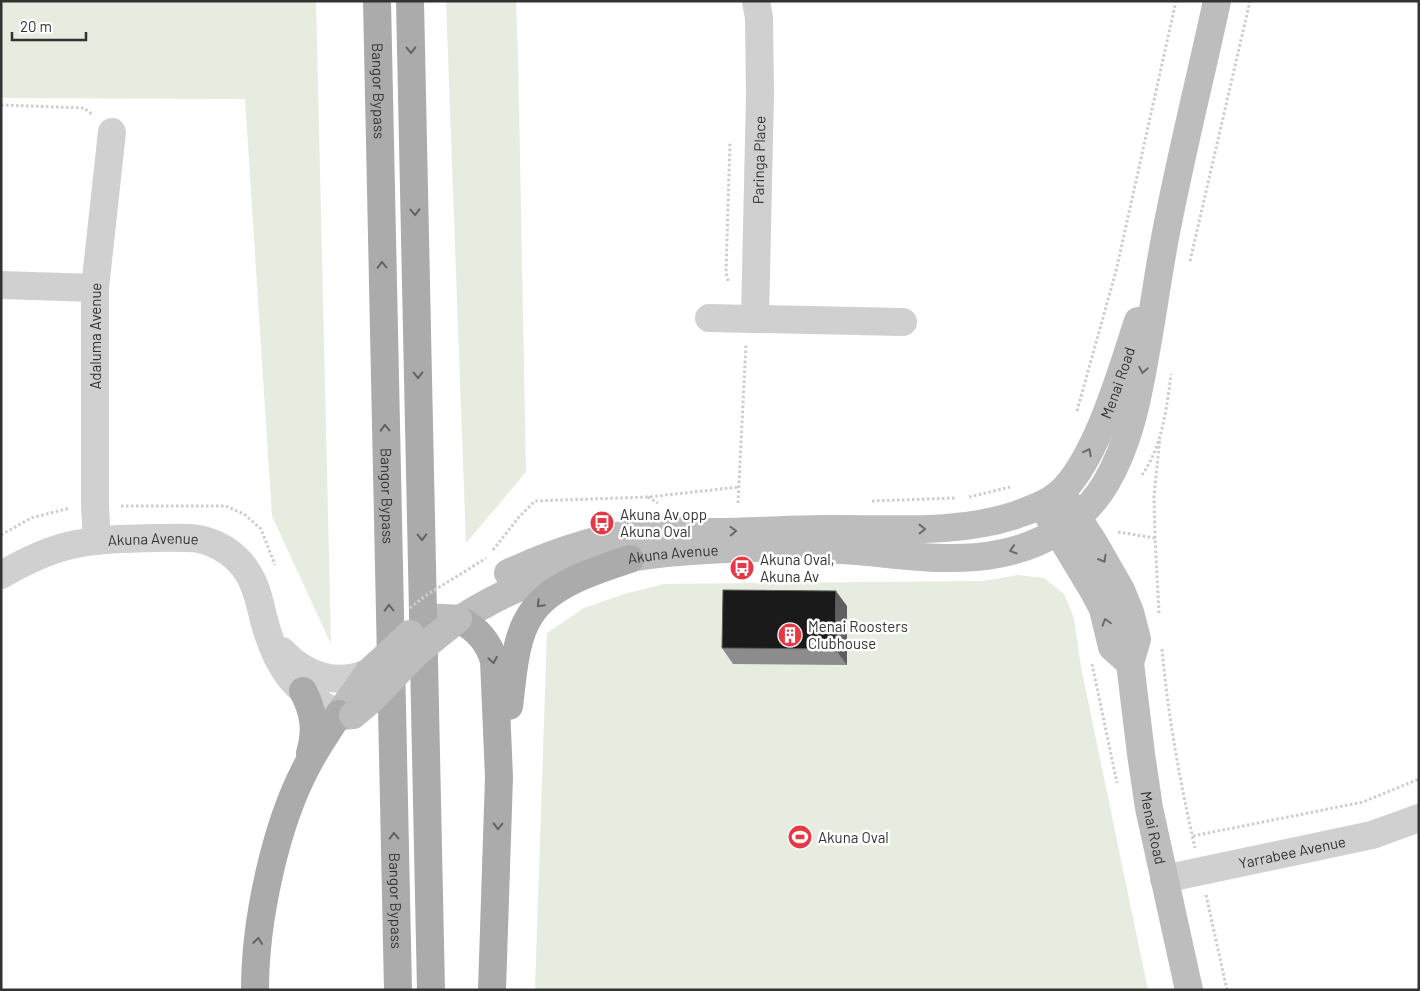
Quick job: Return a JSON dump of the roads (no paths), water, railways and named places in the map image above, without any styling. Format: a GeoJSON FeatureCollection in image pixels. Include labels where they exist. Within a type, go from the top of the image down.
{"type":"FeatureCollection","features":[{"type":"Feature","properties":{"kind":"main road","name":"Bangor Bypass"},"geometry":{"type":"LineString","coordinates":[[377,1],[398,990]]}},
{"type":"Feature","properties":{"kind":"main road"},"geometry":{"type":"LineString","coordinates":[[410,1],[431,990]]}},
{"type":"Feature","properties":{"kind":"main road","name":"Menai Road"},"geometry":{"type":"LineString","coordinates":[[1068,525],[1105,484],[1123,449],[1130,430],[1140,388],[1166,236],[1217,1]]}},
{"type":"Feature","properties":{"kind":"main road","name":"Menai Road"},"geometry":{"type":"LineString","coordinates":[[1166,236],[1096,438],[1074,476],[1044,503],[1068,525],[1121,590],[1130,612],[1137,639],[1130,663],[1148,799],[1189,990]]}},
{"type":"Feature","properties":{"kind":"main road","name":"Akuna Avenue"},"geometry":{"type":"LineString","coordinates":[[352,695],[371,700],[463,605],[490,581],[547,556],[592,542],[632,533],[664,530],[713,532],[956,528],[988,523],[1044,503]]}},
{"type":"Feature","properties":{"kind":"main road","name":"Akuna Avenue"},"geometry":{"type":"LineString","coordinates":[[463,605],[589,565],[630,559],[699,551],[784,549],[836,550],[932,558],[958,558],[1000,554],[1039,541],[1068,525]]}},
{"type":"Feature","properties":{"kind":"main road"},"geometry":{"type":"LineString","coordinates":[[499,777],[515,658],[530,614],[538,605],[561,587],[595,570],[630,559]]}},
{"type":"Feature","properties":{"kind":"main road"},"geometry":{"type":"LineString","coordinates":[[306,767],[352,695],[398,644],[424,623],[439,618],[463,605],[485,640],[494,661],[499,777],[492,990]]}},
{"type":"Feature","properties":{"kind":"main road"},"geometry":{"type":"LineString","coordinates":[[254,990],[256,954],[265,894],[287,812],[306,767],[315,732],[313,715],[303,691]]}},
{"type":"Feature","properties":{"kind":"street","name":"Paringa Place"},"geometry":{"type":"LineString","coordinates":[[748,318],[760,94],[759,18],[756,1]]}},
{"type":"Feature","properties":{"kind":"street","name":"Adaluma Avenue"},"geometry":{"type":"LineString","coordinates":[[97,541],[95,506],[95,288],[112,132]]}},
{"type":"Feature","properties":{"kind":"street"},"geometry":{"type":"LineString","coordinates":[[1,284],[95,288]]}},
{"type":"Feature","properties":{"kind":"street"},"geometry":{"type":"LineString","coordinates":[[709,318],[903,322]]}},
{"type":"Feature","properties":{"kind":"street","name":"Akuna Avenue"},"geometry":{"type":"LineString","coordinates":[[1,576],[40,555],[68,546],[97,541],[179,538],[200,540],[218,546],[235,556],[248,574],[259,601],[265,622],[273,649],[281,666],[303,691],[324,707],[352,695],[332,679],[311,673],[292,661],[278,646],[265,622]]}},
{"type":"Feature","properties":{"kind":"street","name":"Yarrabee Avenue"},"geometry":{"type":"LineString","coordinates":[[1164,879],[1372,836],[1419,818]]}},
{"type":"Feature","properties":{"kind":"place","name":"Akuna Av opp Akuna Oval"},"geometry":{"type":"Point","coordinates":[602,523]}},
{"type":"Feature","properties":{"kind":"place","name":"Akuna Oval, Akuna Av"},"geometry":{"type":"Point","coordinates":[742,568]}},
{"type":"Feature","properties":{"kind":"place","name":"Menai Roosters Clubhouse"},"geometry":{"type":"Point","coordinates":[790,635]}},
{"type":"Feature","properties":{"kind":"place","name":"Akuna Oval"},"geometry":{"type":"Point","coordinates":[800,837]}}]}
